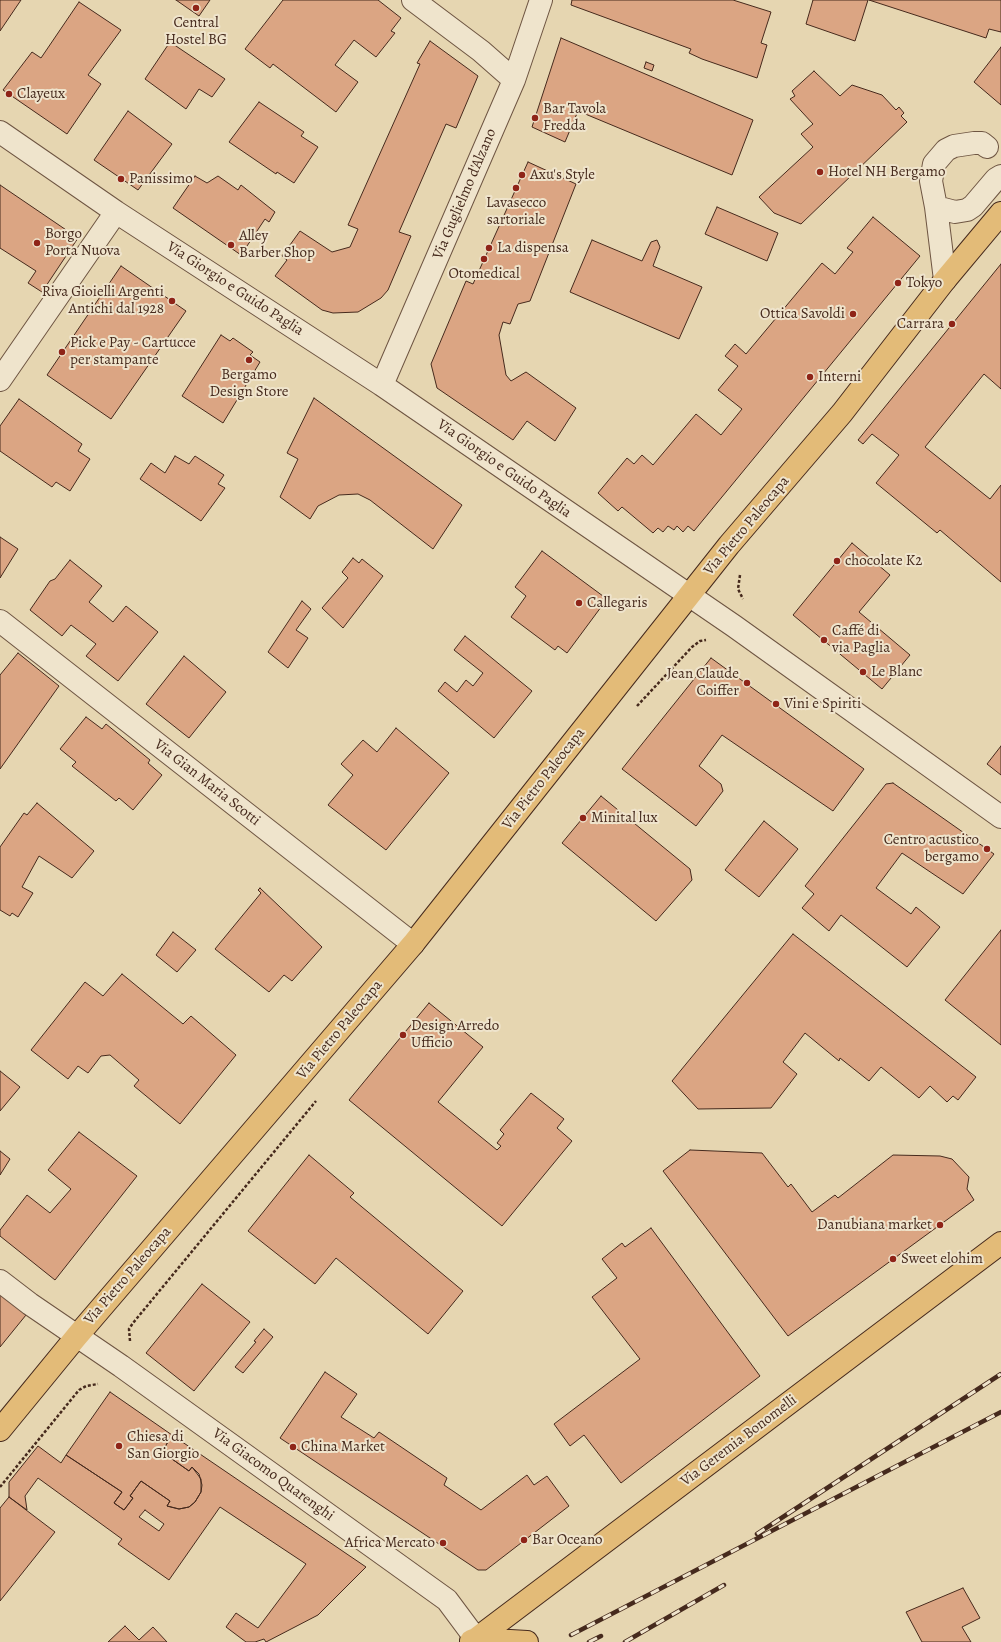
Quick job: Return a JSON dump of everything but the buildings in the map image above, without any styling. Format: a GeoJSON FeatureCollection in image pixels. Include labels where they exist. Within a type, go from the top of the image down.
{"type":"FeatureCollection","features":[{"type":"Feature","properties":{"kind":"main road","name":"Via Pietro Paleocapa"},"geometry":{"type":"LineString","coordinates":[[0,1430],[77,1336],[414,944],[729,545],[842,413],[946,280],[1001,214]]}},
{"type":"Feature","properties":{"kind":"main road","name":"Via Geremia Bonomelli"},"geometry":{"type":"LineString","coordinates":[[474,1641],[1001,1243]]}},
{"type":"Feature","properties":{"kind":"main road"},"geometry":{"type":"LineString","coordinates":[[474,1641],[527,1642]]}},
{"type":"Feature","properties":{"kind":"street"},"geometry":{"type":"LineString","coordinates":[[413,0],[481,51],[514,80]]}},
{"type":"Feature","properties":{"kind":"street","name":"Via Guglielmo d'Alzano"},"geometry":{"type":"LineString","coordinates":[[382,385],[514,80],[541,0]]}},
{"type":"Feature","properties":{"kind":"street","name":"Via Giorgio e Guido Paglia"},"geometry":{"type":"LineString","coordinates":[[0,132],[116,212],[382,385],[740,630],[1001,816]]}},
{"type":"Feature","properties":{"kind":"street"},"geometry":{"type":"LineString","coordinates":[[946,280],[931,181],[931,172],[939,156],[950,148],[964,144],[982,143],[987,147]]}},
{"type":"Feature","properties":{"kind":"street"},"geometry":{"type":"LineString","coordinates":[[936,207],[955,212],[967,210],[973,206],[996,179],[1001,176]]}},
{"type":"Feature","properties":{"kind":"street"},"geometry":{"type":"LineString","coordinates":[[0,380],[116,212]]}},
{"type":"Feature","properties":{"kind":"street","name":"Via Gian Maria Scotti"},"geometry":{"type":"LineString","coordinates":[[0,621],[414,944]]}},
{"type":"Feature","properties":{"kind":"street","name":"Via Giacomo Quarenghi"},"geometry":{"type":"LineString","coordinates":[[0,1281],[30,1304],[447,1600],[474,1641]]}},
{"type":"Feature","properties":{"kind":"railway"},"geometry":{"type":"LineString","coordinates":[[757,1534],[1001,1374]]}},
{"type":"Feature","properties":{"kind":"railway"},"geometry":{"type":"LineString","coordinates":[[571,1635],[1001,1412]]}},
{"type":"Feature","properties":{"kind":"railway"},"geometry":{"type":"LineString","coordinates":[[625,1642],[724,1585]]}},
{"type":"Feature","properties":{"kind":"railway"},"geometry":{"type":"LineString","coordinates":[[589,1642],[601,1636]]}},
{"type":"Feature","properties":{"kind":"place","name":"Central Hostel BG"},"geometry":{"type":"Point","coordinates":[196,8]}},
{"type":"Feature","properties":{"kind":"place","name":"Clayeux"},"geometry":{"type":"Point","coordinates":[9,94]}},
{"type":"Feature","properties":{"kind":"place","name":"Bar Tavola Fredda"},"geometry":{"type":"Point","coordinates":[535,118]}},
{"type":"Feature","properties":{"kind":"place","name":"Hotel NH Bergamo"},"geometry":{"type":"Point","coordinates":[820,172]}},
{"type":"Feature","properties":{"kind":"place","name":"Axu's Style"},"geometry":{"type":"Point","coordinates":[522,175]}},
{"type":"Feature","properties":{"kind":"place","name":"Panissimo"},"geometry":{"type":"Point","coordinates":[121,179]}},
{"type":"Feature","properties":{"kind":"place","name":"Lavasecco sartoriale"},"geometry":{"type":"Point","coordinates":[516,188]}},
{"type":"Feature","properties":{"kind":"place","name":"Borgo Porta Nuova"},"geometry":{"type":"Point","coordinates":[37,243]}},
{"type":"Feature","properties":{"kind":"place","name":"Alley Barber Shop"},"geometry":{"type":"Point","coordinates":[231,245]}},
{"type":"Feature","properties":{"kind":"place","name":"La dispensa"},"geometry":{"type":"Point","coordinates":[489,248]}},
{"type":"Feature","properties":{"kind":"place","name":"Otomedical"},"geometry":{"type":"Point","coordinates":[484,259]}},
{"type":"Feature","properties":{"kind":"place","name":"Tokyo"},"geometry":{"type":"Point","coordinates":[898,283]}},
{"type":"Feature","properties":{"kind":"place","name":"Riva Gioielli Argenti Antichi dal 1928"},"geometry":{"type":"Point","coordinates":[172,301]}},
{"type":"Feature","properties":{"kind":"place","name":"Ottica Savoldi"},"geometry":{"type":"Point","coordinates":[853,314]}},
{"type":"Feature","properties":{"kind":"place","name":"Carrara"},"geometry":{"type":"Point","coordinates":[952,324]}},
{"type":"Feature","properties":{"kind":"place","name":"Pick e Pay - Cartucce per stampante"},"geometry":{"type":"Point","coordinates":[62,352]}},
{"type":"Feature","properties":{"kind":"place","name":"Bergamo Design Store"},"geometry":{"type":"Point","coordinates":[249,360]}},
{"type":"Feature","properties":{"kind":"place","name":"Interni"},"geometry":{"type":"Point","coordinates":[810,377]}},
{"type":"Feature","properties":{"kind":"place","name":"chocolate K2"},"geometry":{"type":"Point","coordinates":[837,561]}},
{"type":"Feature","properties":{"kind":"place","name":"Callegaris"},"geometry":{"type":"Point","coordinates":[579,603]}},
{"type":"Feature","properties":{"kind":"place","name":"Caffé di via Paglia"},"geometry":{"type":"Point","coordinates":[824,640]}},
{"type":"Feature","properties":{"kind":"place","name":"Le Blanc"},"geometry":{"type":"Point","coordinates":[863,672]}},
{"type":"Feature","properties":{"kind":"place","name":"Jean Claude Coiffer"},"geometry":{"type":"Point","coordinates":[747,683]}},
{"type":"Feature","properties":{"kind":"place","name":"Vini e Spiriti"},"geometry":{"type":"Point","coordinates":[776,704]}},
{"type":"Feature","properties":{"kind":"place","name":"Minital lux"},"geometry":{"type":"Point","coordinates":[583,818]}},
{"type":"Feature","properties":{"kind":"place","name":"Centro acustico bergamo"},"geometry":{"type":"Point","coordinates":[987,849]}},
{"type":"Feature","properties":{"kind":"place","name":"Design Arredo Ufficio"},"geometry":{"type":"Point","coordinates":[403,1035]}},
{"type":"Feature","properties":{"kind":"place","name":"Danubiana market"},"geometry":{"type":"Point","coordinates":[940,1225]}},
{"type":"Feature","properties":{"kind":"place","name":"Sweet elohim"},"geometry":{"type":"Point","coordinates":[893,1259]}},
{"type":"Feature","properties":{"kind":"place","name":"Chiesa di San Giorgio"},"geometry":{"type":"Point","coordinates":[119,1446]}},
{"type":"Feature","properties":{"kind":"place","name":"China Market"},"geometry":{"type":"Point","coordinates":[293,1447]}},
{"type":"Feature","properties":{"kind":"place","name":"Bar Oceano"},"geometry":{"type":"Point","coordinates":[524,1540]}},
{"type":"Feature","properties":{"kind":"place","name":"Africa Mercato"},"geometry":{"type":"Point","coordinates":[443,1543]}}]}
